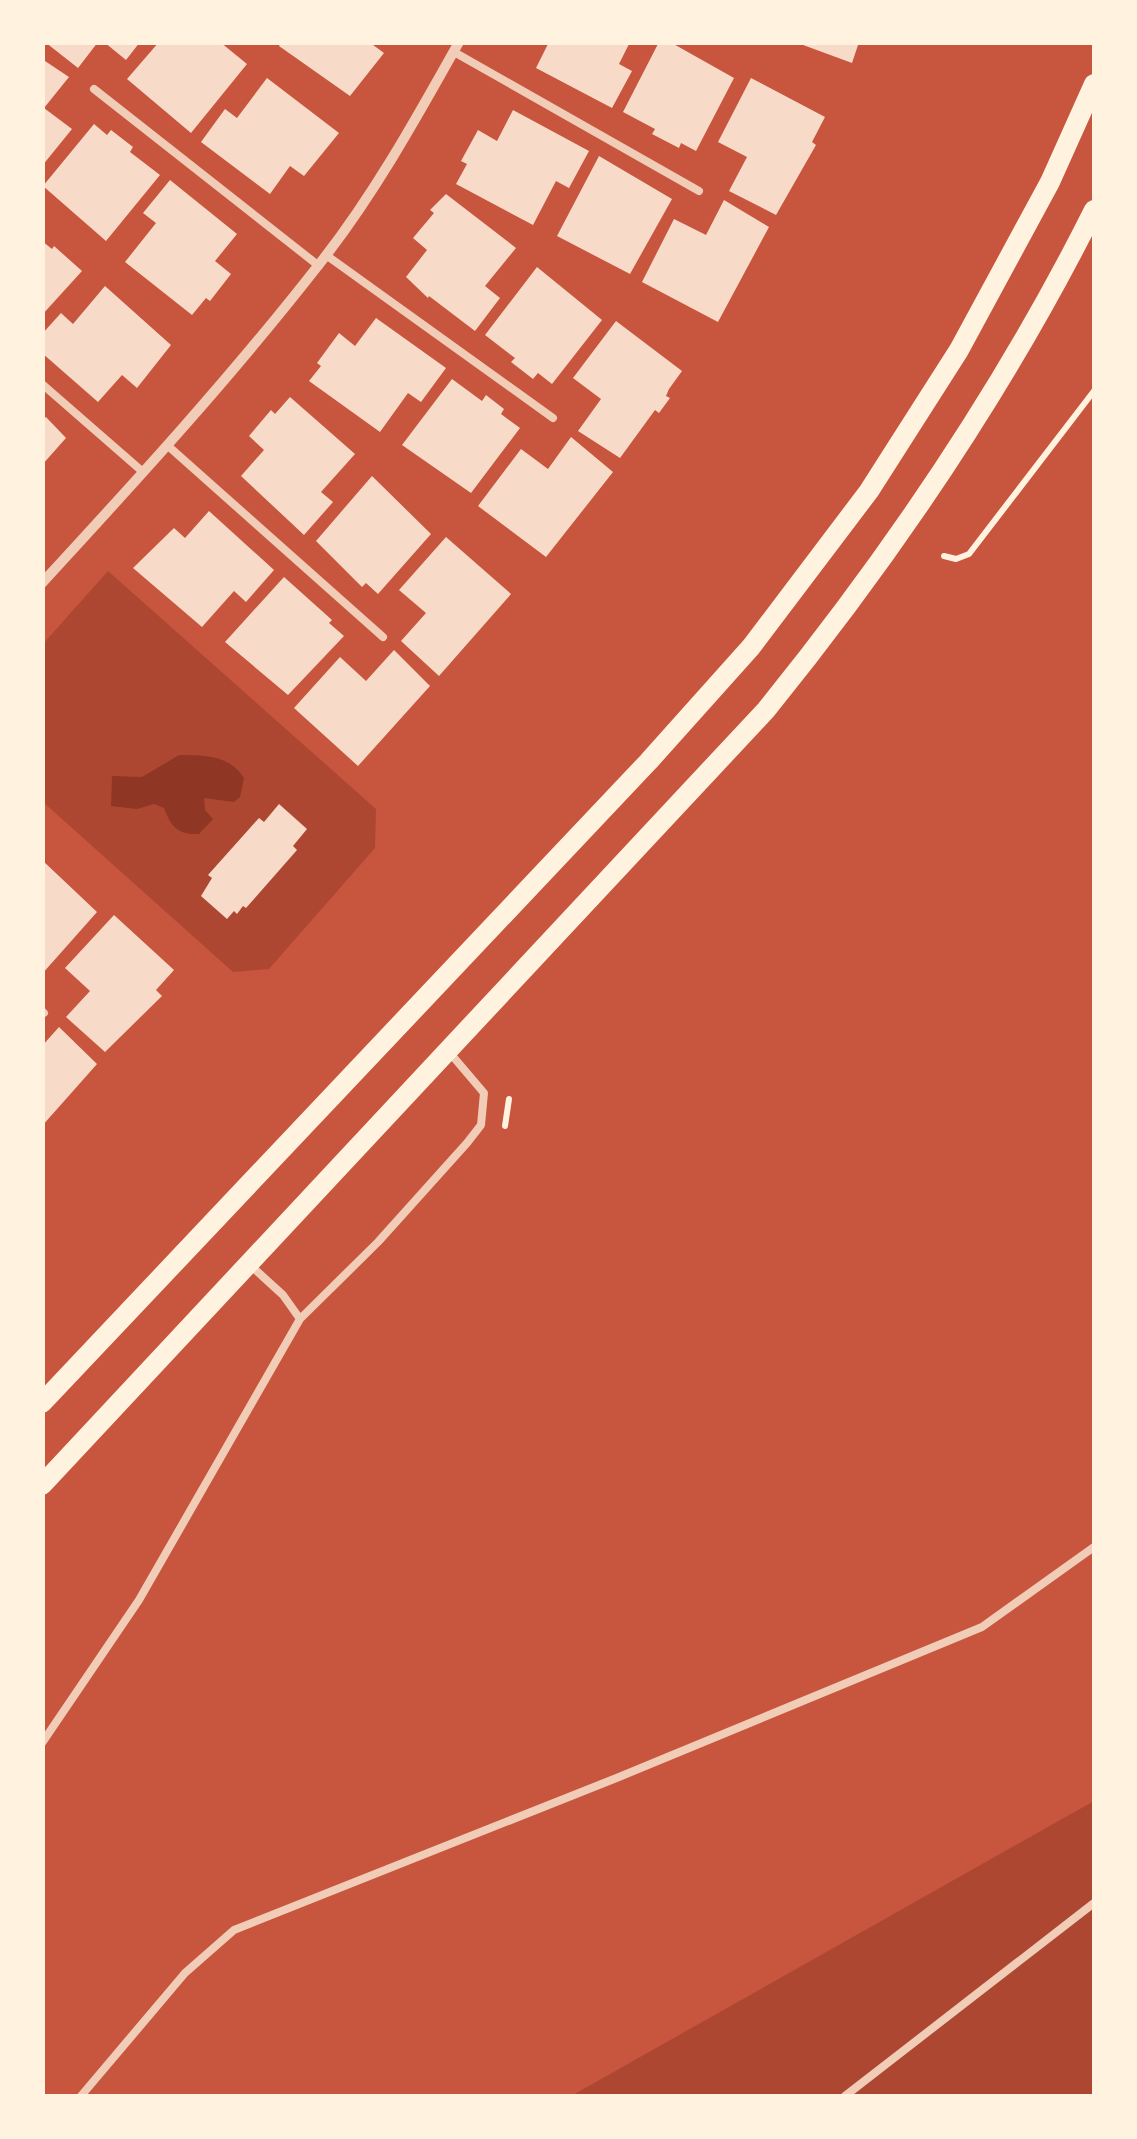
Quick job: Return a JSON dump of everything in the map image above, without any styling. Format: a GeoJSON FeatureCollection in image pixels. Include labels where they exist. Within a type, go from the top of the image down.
{"type":"FeatureCollection","features":[{"type":"Feature","properties":{"kind":"main road"},"geometry":{"type":"LineString","coordinates":[[42,1404],[751,648],[869,491],[958,350],[1050,182],[1094,84]]}},
{"type":"Feature","properties":{"kind":"main road"},"geometry":{"type":"LineString","coordinates":[[42,1484],[766,710],[836,624],[930,494],[989,402],[1062,275],[1094,210]]}},
{"type":"Feature","properties":{"kind":"street"},"geometry":{"type":"LineString","coordinates":[[42,584],[319,266],[388,165],[457,47]]}},
{"type":"Feature","properties":{"kind":"lane"},"geometry":{"type":"LineString","coordinates":[[457,47],[699,190]]}},
{"type":"Feature","properties":{"kind":"lane"},"geometry":{"type":"LineString","coordinates":[[94,88],[319,266]]}},
{"type":"Feature","properties":{"kind":"lane"},"geometry":{"type":"LineString","coordinates":[[326,255],[553,418]]}},
{"type":"Feature","properties":{"kind":"lane"},"geometry":{"type":"LineString","coordinates":[[42,384],[143,472]]}},
{"type":"Feature","properties":{"kind":"lane"},"geometry":{"type":"LineString","coordinates":[[167,445],[382,637]]}},
{"type":"Feature","properties":{"kind":"lane"},"geometry":{"type":"LineString","coordinates":[[42,1743],[139,1600],[300,1319],[378,1242],[480,1125],[484,1093],[448,1051]]}},
{"type":"Feature","properties":{"kind":"lane"},"geometry":{"type":"LineString","coordinates":[[250,1264],[283,1295],[300,1319]]}},
{"type":"Feature","properties":{"kind":"lane"},"geometry":{"type":"LineString","coordinates":[[81,2096],[185,1972],[234,1930],[982,1626],[1094,1547]]}},
{"type":"Feature","properties":{"kind":"lane"},"geometry":{"type":"LineString","coordinates":[[844,2096],[1094,1903]]}},
{"type":"Feature","properties":{"kind":"path"},"geometry":{"type":"LineString","coordinates":[[944,556],[956,559],[969,554],[1094,390]]}},
{"type":"Feature","properties":{"kind":"shaded area"},"geometry":{"type":"Polygon","coordinates":[[[108,571],[376,809],[375,848],[269,969],[233,972],[43,802],[43,644],[108,571]]]}},
{"type":"Feature","properties":{"kind":"shaded area"},"geometry":{"type":"Polygon","coordinates":[[[179,755],[224,761],[244,778],[240,797],[234,802],[204,798],[205,810],[213,819],[199,834],[176,828],[164,808],[154,804],[137,809],[111,806],[112,776],[142,777],[179,755]]]}},
{"type":"Feature","properties":{"kind":"shaded area"},"geometry":{"type":"Polygon","coordinates":[[[1094,1801],[1094,2096],[571,2096],[1094,1801]]]}},
{"type":"Feature","properties":{"kind":"building"},"geometry":{"type":"Polygon","coordinates":[[[45,42],[98,42],[78,68],[45,42]]]}},
{"type":"Feature","properties":{"kind":"building"},"geometry":{"type":"Polygon","coordinates":[[[104,42],[140,42],[126,60],[104,42]]]}},
{"type":"Feature","properties":{"kind":"building"},"geometry":{"type":"Polygon","coordinates":[[[159,42],[220,42],[247,64],[191,133],[127,79],[159,42]]]}},
{"type":"Feature","properties":{"kind":"building"},"geometry":{"type":"Polygon","coordinates":[[[281,42],[369,42],[384,53],[350,96],[279,46],[281,42]]]}},
{"type":"Feature","properties":{"kind":"building"},"geometry":{"type":"Polygon","coordinates":[[[549,42],[630,42],[619,64],[632,71],[612,108],[536,68],[549,42]]]}},
{"type":"Feature","properties":{"kind":"building"},"geometry":{"type":"Polygon","coordinates":[[[659,42],[670,42],[734,78],[696,151],[681,143],[679,148],[652,134],[655,129],[623,112],[659,42]]]}},
{"type":"Feature","properties":{"kind":"building"},"geometry":{"type":"Polygon","coordinates":[[[795,42],[859,42],[852,63],[795,42]]]}},
{"type":"Feature","properties":{"kind":"building"},"geometry":{"type":"Polygon","coordinates":[[[42,59],[69,77],[44,108],[72,129],[42,166],[42,59]]]}},
{"type":"Feature","properties":{"kind":"building"},"geometry":{"type":"Polygon","coordinates":[[[267,78],[339,133],[304,176],[290,166],[270,194],[201,142],[225,109],[237,118],[267,78]]]}},
{"type":"Feature","properties":{"kind":"building"},"geometry":{"type":"Polygon","coordinates":[[[751,78],[825,117],[812,142],[816,145],[776,215],[729,191],[747,157],[718,142],[751,78]]]}},
{"type":"Feature","properties":{"kind":"building"},"geometry":{"type":"Polygon","coordinates":[[[513,110],[589,151],[569,188],[556,181],[533,225],[456,184],[467,164],[461,161],[478,130],[497,141],[513,110]]]}},
{"type":"Feature","properties":{"kind":"building"},"geometry":{"type":"Polygon","coordinates":[[[94,124],[107,135],[111,130],[133,147],[130,152],[160,175],[106,241],[43,186],[94,124]]]}},
{"type":"Feature","properties":{"kind":"building"},"geometry":{"type":"Polygon","coordinates":[[[599,156],[672,199],[630,274],[557,236],[599,156]]]}},
{"type":"Feature","properties":{"kind":"building"},"geometry":{"type":"Polygon","coordinates":[[[170,180],[237,234],[215,261],[231,274],[210,301],[206,298],[192,315],[125,262],[156,223],[143,213],[170,180]]]}},
{"type":"Feature","properties":{"kind":"building"},"geometry":{"type":"Polygon","coordinates":[[[446,194],[516,248],[485,286],[500,298],[475,331],[406,277],[427,250],[413,238],[434,213],[430,210],[446,194]]]}},
{"type":"Feature","properties":{"kind":"building"},"geometry":{"type":"Polygon","coordinates":[[[724,200],[769,227],[718,322],[642,282],[674,219],[706,235],[724,200]]]}},
{"type":"Feature","properties":{"kind":"building"},"geometry":{"type":"Polygon","coordinates":[[[42,241],[52,249],[54,246],[82,271],[42,315],[42,241]]]}},
{"type":"Feature","properties":{"kind":"building"},"geometry":{"type":"Polygon","coordinates":[[[537,267],[602,320],[552,384],[538,373],[533,379],[511,362],[515,358],[485,335],[537,267]]]}},
{"type":"Feature","properties":{"kind":"building"},"geometry":{"type":"Polygon","coordinates":[[[105,286],[171,345],[137,388],[122,375],[98,402],[42,353],[42,334],[61,313],[73,324],[105,286]]]}},
{"type":"Feature","properties":{"kind":"building"},"geometry":{"type":"Polygon","coordinates":[[[376,318],[446,368],[421,402],[408,393],[380,432],[309,381],[339,333],[355,346],[376,318]]]}},
{"type":"Feature","properties":{"kind":"building"},"geometry":{"type":"Polygon","coordinates":[[[616,321],[682,371],[669,389],[666,396],[670,398],[659,413],[655,410],[620,458],[578,431],[601,399],[573,378],[616,321]]]}},
{"type":"Feature","properties":{"kind":"building"},"geometry":{"type":"Polygon","coordinates":[[[452,379],[482,401],[486,395],[504,409],[501,414],[520,428],[471,493],[402,445],[452,379]]]}},
{"type":"Feature","properties":{"kind":"building"},"geometry":{"type":"Polygon","coordinates":[[[290,397],[355,454],[321,492],[333,502],[304,535],[241,476],[264,450],[249,436],[271,410],[275,414],[290,397]]]}},
{"type":"Feature","properties":{"kind":"building"},"geometry":{"type":"Polygon","coordinates":[[[46,417],[66,438],[42,465],[42,420],[46,417]]]}},
{"type":"Feature","properties":{"kind":"building"},"geometry":{"type":"Polygon","coordinates":[[[571,437],[613,472],[546,557],[478,506],[521,449],[548,469],[571,437]]]}},
{"type":"Feature","properties":{"kind":"building"},"geometry":{"type":"Polygon","coordinates":[[[372,476],[431,534],[378,594],[366,583],[362,587],[316,541],[372,476]]]}},
{"type":"Feature","properties":{"kind":"building"},"geometry":{"type":"Polygon","coordinates":[[[209,511],[274,570],[246,602],[234,591],[202,627],[133,568],[174,528],[185,538],[209,511]]]}},
{"type":"Feature","properties":{"kind":"building"},"geometry":{"type":"Polygon","coordinates":[[[446,537],[511,594],[439,676],[401,641],[426,613],[399,590],[446,537]]]}},
{"type":"Feature","properties":{"kind":"building"},"geometry":{"type":"Polygon","coordinates":[[[284,577],[344,636],[288,695],[225,642],[284,577]]]}},
{"type":"Feature","properties":{"kind":"building"},"geometry":{"type":"Polygon","coordinates":[[[394,650],[430,686],[358,766],[294,708],[340,657],[366,681],[394,650]]]}},
{"type":"Feature","properties":{"kind":"building"},"geometry":{"type":"Polygon","coordinates":[[[279,804],[307,829],[293,846],[297,850],[246,908],[243,906],[237,914],[234,911],[227,919],[201,896],[212,878],[208,875],[259,818],[264,822],[279,804]]]}},
{"type":"Feature","properties":{"kind":"building"},"geometry":{"type":"Polygon","coordinates":[[[42,860],[97,912],[42,974],[42,860]]]}},
{"type":"Feature","properties":{"kind":"building"},"geometry":{"type":"Polygon","coordinates":[[[114,915],[174,970],[156,990],[162,996],[105,1052],[66,1017],[90,991],[65,968],[114,915]]]}},
{"type":"Feature","properties":{"kind":"building"},"geometry":{"type":"Polygon","coordinates":[[[59,1027],[97,1064],[42,1126],[42,1046],[59,1027]]]}}]}
